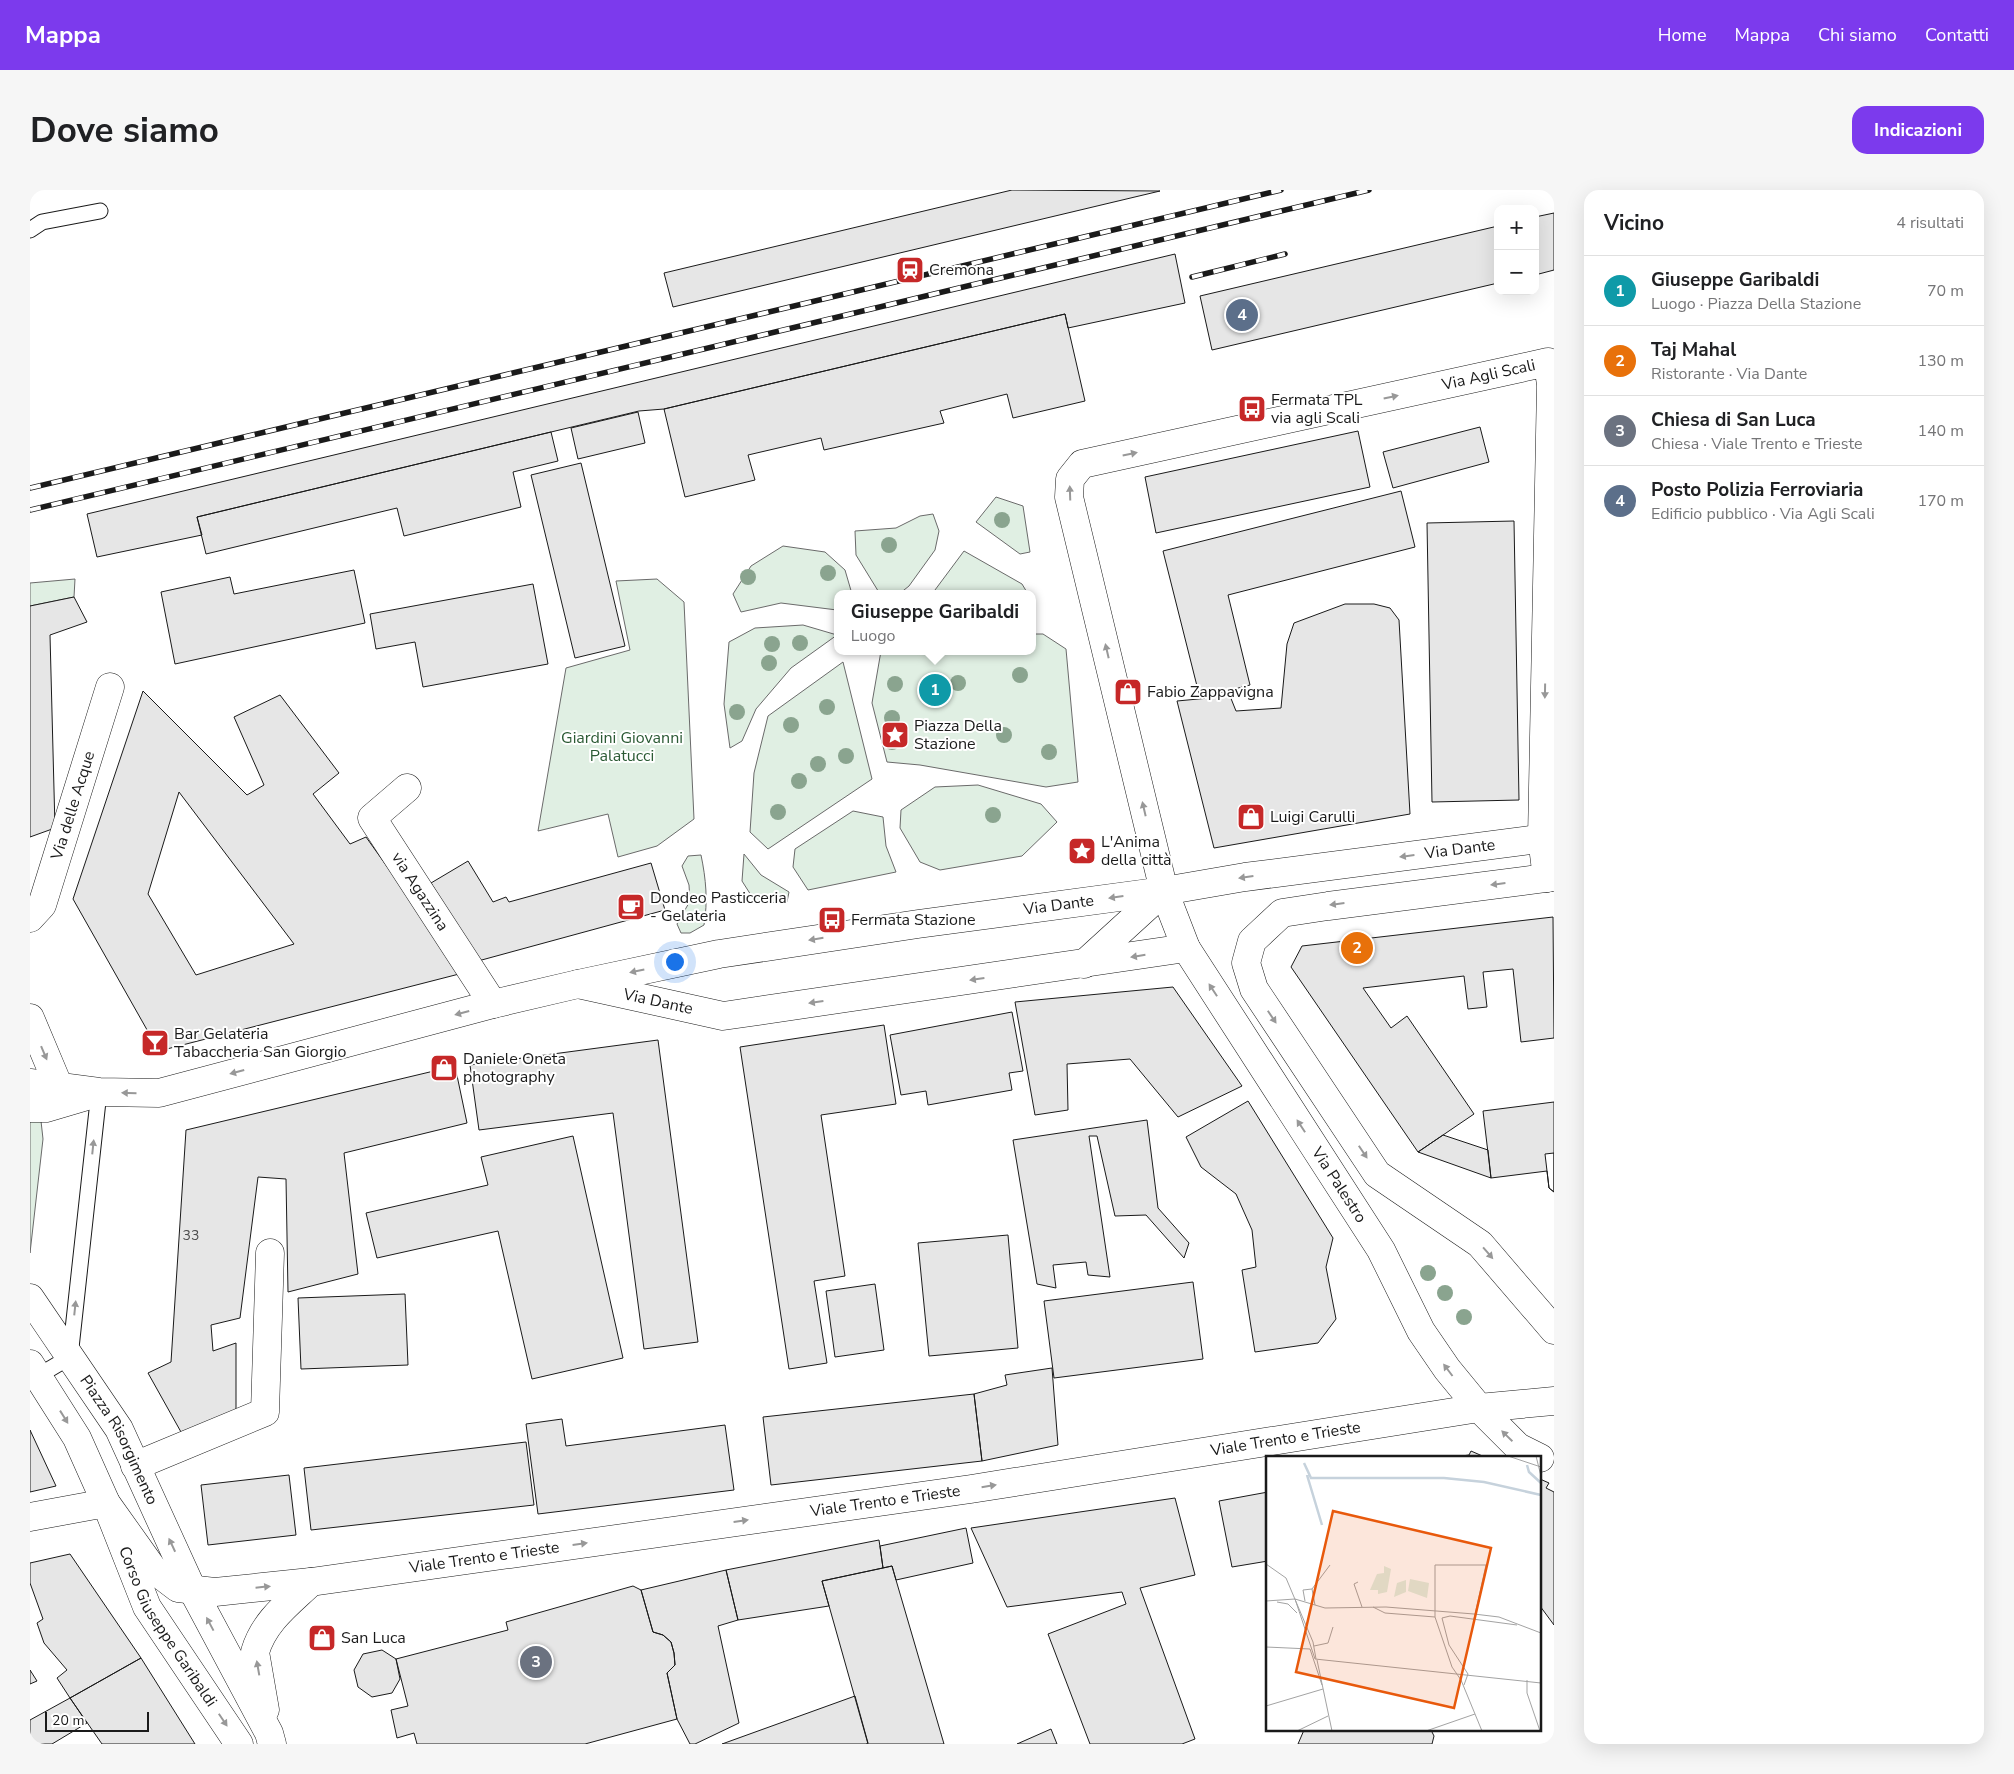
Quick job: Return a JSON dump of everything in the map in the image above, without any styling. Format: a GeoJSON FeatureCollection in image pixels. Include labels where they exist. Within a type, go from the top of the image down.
{"type":"FeatureCollection","features":[{"type":"Feature","properties":{"kind":"street","name":"Via Agli Scali"},"geometry":{"type":"LineString","coordinates":[[1164,891],[1070,496],[1070,479],[1082,464],[1551,362],[1548,838]]}},
{"type":"Feature","properties":{"kind":"street","name":"Via delle Acque"},"geometry":{"type":"LineString","coordinates":[[30,918],[42,905],[110,687]]}},
{"type":"Feature","properties":{"kind":"street","name":"via Agazzina"},"geometry":{"type":"LineString","coordinates":[[407,788],[372,818],[493,1004]]}},
{"type":"Feature","properties":{"kind":"street"},"geometry":{"type":"LineString","coordinates":[[1548,838],[1550,878],[1282,913],[1252,941],[1246,963],[1254,989],[1377,1174],[1480,1244],[1554,1330]]}},
{"type":"Feature","properties":{"kind":"street","name":"Via Dante"},"geometry":{"type":"LineString","coordinates":[[99,1092],[159,1093],[493,1004],[719,954],[918,924],[1164,891],[1255,876],[1548,838]]}},
{"type":"Feature","properties":{"kind":"street"},"geometry":{"type":"LineString","coordinates":[[1084,964],[1164,891]]}},
{"type":"Feature","properties":{"kind":"street","name":"Via Palestro"},"geometry":{"type":"LineString","coordinates":[[1164,891],[1186,948],[1381,1250],[1421,1331],[1447,1369],[1479,1408],[1518,1447],[1536,1456]]}},
{"type":"Feature","properties":{"kind":"street","name":"Via Dante"},"geometry":{"type":"LineString","coordinates":[[578,984],[722,1016],[1186,948]]}},
{"type":"Feature","properties":{"kind":"street"},"geometry":{"type":"LineString","coordinates":[[30,1018],[59,1087]]}},
{"type":"Feature","properties":{"kind":"street"},"geometry":{"type":"LineString","coordinates":[[30,1083],[99,1092]]}},
{"type":"Feature","properties":{"kind":"street"},"geometry":{"type":"LineString","coordinates":[[30,1108],[46,1108],[99,1092]]}},
{"type":"Feature","properties":{"kind":"street"},"geometry":{"type":"LineString","coordinates":[[135,1466],[265,1412],[270,1253]]}},
{"type":"Feature","properties":{"kind":"street","name":"Piazza Risorgimento"},"geometry":{"type":"LineString","coordinates":[[30,1298],[119,1429],[135,1466],[203,1590],[228,1658],[271,1739]]}},
{"type":"Feature","properties":{"kind":"street","name":"Piazza Risorgimento"},"geometry":{"type":"LineString","coordinates":[[34,1370],[77,1438],[106,1503],[152,1569],[178,1588],[203,1590]]}},
{"type":"Feature","properties":{"kind":"street","name":"Viale Trento e Trieste"},"geometry":{"type":"LineString","coordinates":[[203,1590],[311,1582],[971,1488],[1479,1408],[1554,1401]]}},
{"type":"Feature","properties":{"kind":"street","name":"Via Palestro"},"geometry":{"type":"LineString","coordinates":[[1542,1459],[1554,1465]]}},
{"type":"Feature","properties":{"kind":"street"},"geometry":{"type":"LineString","coordinates":[[30,1517],[106,1503]]}},
{"type":"Feature","properties":{"kind":"street","name":"Corso Giuseppe Garibaldi"},"geometry":{"type":"LineString","coordinates":[[106,1503],[147,1607],[239,1744]]}},
{"type":"Feature","properties":{"kind":"street"},"geometry":{"type":"LineString","coordinates":[[271,1739],[255,1652],[272,1618],[311,1582]]}},
{"type":"Feature","properties":{"kind":"lane"},"geometry":{"type":"LineString","coordinates":[[30,230],[42,222],[100,211]]}},
{"type":"Feature","properties":{"kind":"lane"},"geometry":{"type":"LineString","coordinates":[[34,1370],[70,1357],[99,1092]]}},
{"type":"Feature","properties":{"kind":"green space"},"geometry":{"type":"Polygon","coordinates":[[[996,497],[1023,506],[1030,552],[1020,554],[976,522],[996,497]]]}},
{"type":"Feature","properties":{"kind":"green space"},"geometry":{"type":"Polygon","coordinates":[[[933,514],[939,531],[935,550],[909,586],[904,590],[878,590],[856,555],[855,531],[896,528],[920,516],[933,514]]]}},
{"type":"Feature","properties":{"kind":"green space"},"geometry":{"type":"Polygon","coordinates":[[[783,546],[825,552],[845,570],[851,590],[834,590],[834,610],[781,603],[741,612],[733,594],[751,566],[783,546]]]}},
{"type":"Feature","properties":{"kind":"green space"},"geometry":{"type":"Polygon","coordinates":[[[964,551],[1022,584],[1026,590],[935,590],[964,551]]]}},
{"type":"Feature","properties":{"kind":"green space"},"geometry":{"type":"Polygon","coordinates":[[[75,579],[74,597],[30,606],[30,583],[75,579]]]}},
{"type":"Feature","properties":{"kind":"green space","name":"Giardini Giovanni Palatucci"},"geometry":{"type":"Polygon","coordinates":[[[657,579],[684,602],[694,819],[657,846],[618,857],[608,814],[538,831],[566,668],[630,650],[616,581],[657,579]]]}},
{"type":"Feature","properties":{"kind":"green space","name":"Giardini Giovanni Palatucci"},"geometry":{"type":"Polygon","coordinates":[[[803,625],[834,634],[834,637],[791,668],[756,709],[742,741],[730,748],[724,704],[729,642],[755,628],[803,625]]]}},
{"type":"Feature","properties":{"kind":"green space"},"geometry":{"type":"Polygon","coordinates":[[[1036,634],[1043,634],[1066,649],[1078,782],[1046,787],[920,765],[887,762],[872,703],[880,655],[1036,655],[1036,634]]]}},
{"type":"Feature","properties":{"kind":"green space"},"geometry":{"type":"Polygon","coordinates":[[[843,662],[872,779],[768,849],[750,832],[754,773],[768,716],[843,662]]]}},
{"type":"Feature","properties":{"kind":"green space"},"geometry":{"type":"Polygon","coordinates":[[[978,785],[1041,804],[1057,822],[1022,856],[940,870],[920,862],[900,828],[901,810],[935,787],[978,785]]]}},
{"type":"Feature","properties":{"kind":"green space"},"geometry":{"type":"Polygon","coordinates":[[[853,811],[883,817],[886,846],[896,872],[808,890],[793,867],[795,849],[853,811]]]}},
{"type":"Feature","properties":{"kind":"green space"},"geometry":{"type":"Polygon","coordinates":[[[744,854],[761,875],[789,892],[787,902],[756,903],[742,881],[744,854]]]}},
{"type":"Feature","properties":{"kind":"green space"},"geometry":{"type":"Polygon","coordinates":[[[701,855],[706,890],[704,925],[690,933],[681,933],[677,924],[690,901],[689,885],[682,866],[688,856],[701,855]]]}},
{"type":"Feature","properties":{"kind":"green space"},"geometry":{"type":"Polygon","coordinates":[[[30,1121],[41,1121],[43,1139],[30,1253],[30,1121]]]}},
{"type":"Feature","properties":{"kind":"building"},"geometry":{"type":"Polygon","coordinates":[[[1012,190],[1160,191],[673,307],[664,273],[1012,190]]]}},
{"type":"Feature","properties":{"kind":"building"},"geometry":{"type":"Polygon","coordinates":[[[1554,213],[1554,270],[1539,274],[1539,250],[1539,216],[1554,213]]]}},
{"type":"Feature","properties":{"kind":"building"},"geometry":{"type":"Polygon","coordinates":[[[1494,227],[1494,284],[1212,350],[1200,296],[1494,227]]]}},
{"type":"Feature","properties":{"kind":"building"},"geometry":{"type":"Polygon","coordinates":[[[1175,254],[1185,303],[1068,328],[1065,314],[664,409],[639,411],[197,517],[202,535],[97,557],[87,514],[1175,254]]]}},
{"type":"Feature","properties":{"kind":"building"},"geometry":{"type":"Polygon","coordinates":[[[1065,314],[1085,401],[1013,418],[1007,394],[940,411],[944,423],[824,450],[821,438],[748,455],[755,480],[685,497],[664,409],[1065,314]]]}},
{"type":"Feature","properties":{"kind":"building"},"geometry":{"type":"Polygon","coordinates":[[[638,412],[645,443],[578,459],[571,428],[638,412]]]}},
{"type":"Feature","properties":{"kind":"building"},"geometry":{"type":"Polygon","coordinates":[[[1480,427],[1489,462],[1393,488],[1383,452],[1480,427]]]}},
{"type":"Feature","properties":{"kind":"building"},"geometry":{"type":"Polygon","coordinates":[[[1358,431],[1370,487],[1156,533],[1145,477],[1358,431]]]}},
{"type":"Feature","properties":{"kind":"building"},"geometry":{"type":"Polygon","coordinates":[[[551,432],[558,461],[513,472],[521,507],[404,536],[397,508],[206,554],[197,517],[551,432]]]}},
{"type":"Feature","properties":{"kind":"building"},"geometry":{"type":"Polygon","coordinates":[[[581,463],[625,646],[575,658],[531,475],[581,463]]]}},
{"type":"Feature","properties":{"kind":"building"},"geometry":{"type":"Polygon","coordinates":[[[1401,491],[1415,547],[1228,595],[1250,685],[1200,698],[1163,551],[1401,491]]]}},
{"type":"Feature","properties":{"kind":"building"},"geometry":{"type":"Polygon","coordinates":[[[1514,521],[1519,800],[1432,802],[1427,523],[1514,521]]]}},
{"type":"Feature","properties":{"kind":"building"},"geometry":{"type":"Polygon","coordinates":[[[354,570],[365,623],[175,664],[161,592],[230,577],[234,594],[354,570]]]}},
{"type":"Feature","properties":{"kind":"building"},"geometry":{"type":"Polygon","coordinates":[[[533,584],[548,664],[423,687],[415,642],[376,649],[370,614],[533,584]]]}},
{"type":"Feature","properties":{"kind":"building"},"geometry":{"type":"Polygon","coordinates":[[[74,597],[87,622],[50,635],[55,828],[30,837],[30,606],[74,597]]]}},
{"type":"Feature","properties":{"kind":"building"},"geometry":{"type":"Polygon","coordinates":[[[1345,604],[1374,604],[1390,608],[1399,620],[1410,814],[1214,848],[1177,701],[1230,696],[1236,711],[1281,708],[1287,644],[1294,623],[1345,604]]]}},
{"type":"Feature","properties":{"kind":"building"},"geometry":{"type":"Polygon","coordinates":[[[143,691],[247,795],[264,785],[234,717],[280,695],[339,773],[313,794],[350,844],[366,837],[463,973],[159,1051],[73,899],[143,691]],[[179,792],[148,894],[196,975],[294,944],[179,792]]]}},
{"type":"Feature","properties":{"kind":"building"},"geometry":{"type":"Polygon","coordinates":[[[468,861],[493,902],[506,897],[509,902],[651,863],[665,910],[478,961],[431,883],[468,861]]]}},
{"type":"Feature","properties":{"kind":"building"},"geometry":{"type":"Polygon","coordinates":[[[1553,917],[1554,1038],[1521,1042],[1513,969],[1483,972],[1487,1007],[1468,1009],[1464,976],[1363,988],[1391,1028],[1407,1016],[1474,1114],[1418,1152],[1291,967],[1302,946],[1553,917]]]}},
{"type":"Feature","properties":{"kind":"building"},"geometry":{"type":"Polygon","coordinates":[[[1173,987],[1242,1086],[1178,1117],[1130,1059],[1067,1064],[1068,1110],[1035,1115],[1015,1002],[1173,987]]]}},
{"type":"Feature","properties":{"kind":"building"},"geometry":{"type":"Polygon","coordinates":[[[1012,1012],[1023,1071],[1009,1073],[1012,1090],[928,1105],[926,1091],[901,1095],[890,1035],[1012,1012]]]}},
{"type":"Feature","properties":{"kind":"building"},"geometry":{"type":"Polygon","coordinates":[[[884,1025],[896,1104],[821,1115],[845,1276],[814,1281],[827,1363],[789,1369],[740,1047],[884,1025]]]}},
{"type":"Feature","properties":{"kind":"building"},"geometry":{"type":"Polygon","coordinates":[[[658,1040],[698,1342],[644,1349],[613,1113],[479,1130],[470,1065],[658,1040]]]}},
{"type":"Feature","properties":{"kind":"building"},"geometry":{"type":"Polygon","coordinates":[[[455,1066],[467,1123],[344,1153],[358,1274],[288,1292],[286,1179],[258,1177],[240,1318],[211,1325],[213,1351],[236,1343],[236,1412],[181,1432],[148,1373],[171,1362],[186,1130],[455,1066]]]}},
{"type":"Feature","properties":{"kind":"building"},"geometry":{"type":"Polygon","coordinates":[[[1248,1101],[1333,1238],[1326,1267],[1336,1319],[1318,1343],[1255,1352],[1242,1270],[1256,1267],[1252,1230],[1236,1194],[1201,1167],[1186,1137],[1248,1101]]]}},
{"type":"Feature","properties":{"kind":"building"},"geometry":{"type":"Polygon","coordinates":[[[1554,1102],[1554,1192],[1549,1188],[1547,1171],[1491,1178],[1483,1111],[1554,1102]]]}},
{"type":"Feature","properties":{"kind":"building"},"geometry":{"type":"Polygon","coordinates":[[[1147,1120],[1158,1208],[1189,1243],[1184,1258],[1146,1215],[1115,1216],[1097,1136],[1089,1136],[1110,1277],[1088,1275],[1086,1262],[1053,1265],[1056,1288],[1037,1284],[1013,1140],[1147,1120]]]}},
{"type":"Feature","properties":{"kind":"building"},"geometry":{"type":"Polygon","coordinates":[[[1443,1135],[1488,1150],[1491,1178],[1418,1152],[1443,1135]]]}},
{"type":"Feature","properties":{"kind":"building"},"geometry":{"type":"Polygon","coordinates":[[[573,1136],[623,1358],[532,1379],[498,1231],[377,1258],[366,1213],[488,1185],[481,1157],[573,1136]]]}},
{"type":"Feature","properties":{"kind":"building"},"geometry":{"type":"Polygon","coordinates":[[[1554,1153],[1554,1192],[1549,1188],[1545,1154],[1554,1153]]]}},
{"type":"Feature","properties":{"kind":"building"},"geometry":{"type":"Polygon","coordinates":[[[1008,1235],[1018,1348],[929,1356],[918,1243],[1008,1235]]]}},
{"type":"Feature","properties":{"kind":"building"},"geometry":{"type":"Polygon","coordinates":[[[1193,1282],[1203,1359],[1054,1378],[1044,1301],[1193,1282]]]}},
{"type":"Feature","properties":{"kind":"building"},"geometry":{"type":"Polygon","coordinates":[[[875,1284],[884,1350],[835,1357],[826,1291],[875,1284]]]}},
{"type":"Feature","properties":{"kind":"building"},"geometry":{"type":"Polygon","coordinates":[[[405,1294],[408,1365],[301,1369],[298,1298],[405,1294]]]}},
{"type":"Feature","properties":{"kind":"building"},"geometry":{"type":"Polygon","coordinates":[[[1052,1368],[1058,1445],[982,1461],[974,1394],[1007,1385],[1005,1375],[1052,1368]]]}},
{"type":"Feature","properties":{"kind":"building"},"geometry":{"type":"Polygon","coordinates":[[[974,1394],[982,1461],[771,1485],[763,1417],[974,1394]]]}},
{"type":"Feature","properties":{"kind":"building"},"geometry":{"type":"Polygon","coordinates":[[[562,1419],[566,1446],[725,1425],[734,1490],[538,1514],[526,1424],[562,1419]]]}},
{"type":"Feature","properties":{"kind":"building"},"geometry":{"type":"Polygon","coordinates":[[[30,1430],[56,1486],[30,1492],[30,1430]]]}},
{"type":"Feature","properties":{"kind":"building"},"geometry":{"type":"Polygon","coordinates":[[[526,1442],[534,1505],[311,1530],[304,1468],[526,1442]]]}},
{"type":"Feature","properties":{"kind":"building"},"geometry":{"type":"Polygon","coordinates":[[[1471,1451],[1482,1456],[1462,1456],[1469,1455],[1471,1451]]]}},
{"type":"Feature","properties":{"kind":"building"},"geometry":{"type":"Polygon","coordinates":[[[289,1475],[296,1535],[208,1545],[201,1485],[289,1475]]]}},
{"type":"Feature","properties":{"kind":"building"},"geometry":{"type":"Polygon","coordinates":[[[1542,1480],[1549,1483],[1546,1488],[1554,1492],[1554,1625],[1542,1609],[1542,1480]]]}},
{"type":"Feature","properties":{"kind":"building"},"geometry":{"type":"Polygon","coordinates":[[[1266,1492],[1266,1561],[1232,1567],[1219,1501],[1266,1492]]]}},
{"type":"Feature","properties":{"kind":"building"},"geometry":{"type":"Polygon","coordinates":[[[1175,1498],[1195,1575],[1140,1588],[1195,1739],[1182,1744],[1090,1744],[1048,1634],[1126,1604],[1122,1592],[1007,1607],[971,1528],[1175,1498]]]}},
{"type":"Feature","properties":{"kind":"building"},"geometry":{"type":"Polygon","coordinates":[[[966,1528],[973,1563],[896,1580],[892,1566],[883,1568],[880,1546],[966,1528]]]}},
{"type":"Feature","properties":{"kind":"building"},"geometry":{"type":"Polygon","coordinates":[[[879,1540],[883,1568],[822,1581],[829,1606],[738,1620],[726,1570],[879,1540]]]}},
{"type":"Feature","properties":{"kind":"building"},"geometry":{"type":"Polygon","coordinates":[[[70,1554],[141,1658],[70,1698],[57,1678],[67,1670],[44,1643],[37,1623],[43,1619],[30,1583],[30,1563],[70,1554]]]}},
{"type":"Feature","properties":{"kind":"building"},"geometry":{"type":"Polygon","coordinates":[[[892,1566],[944,1744],[868,1744],[822,1581],[892,1566]]]}},
{"type":"Feature","properties":{"kind":"building"},"geometry":{"type":"Polygon","coordinates":[[[726,1570],[738,1620],[718,1626],[739,1723],[695,1744],[690,1744],[677,1719],[667,1673],[675,1665],[671,1642],[663,1635],[653,1632],[641,1590],[726,1570]]]}},
{"type":"Feature","properties":{"kind":"building"},"geometry":{"type":"Polygon","coordinates":[[[633,1586],[641,1590],[653,1632],[663,1635],[671,1642],[675,1665],[667,1673],[677,1719],[585,1744],[417,1744],[414,1733],[397,1738],[391,1710],[408,1706],[396,1659],[508,1630],[506,1622],[633,1586]]]}},
{"type":"Feature","properties":{"kind":"building"},"geometry":{"type":"Polygon","coordinates":[[[382,1650],[396,1659],[400,1679],[392,1693],[372,1697],[358,1687],[354,1670],[363,1654],[382,1650]]]}},
{"type":"Feature","properties":{"kind":"building"},"geometry":{"type":"Polygon","coordinates":[[[141,1658],[195,1744],[102,1744],[70,1698],[141,1658]]]}},
{"type":"Feature","properties":{"kind":"building"},"geometry":{"type":"Polygon","coordinates":[[[30,1670],[37,1681],[30,1684],[30,1670]]]}},
{"type":"Feature","properties":{"kind":"building"},"geometry":{"type":"Polygon","coordinates":[[[855,1696],[868,1743],[866,1744],[722,1744],[855,1696]]]}},
{"type":"Feature","properties":{"kind":"building"},"geometry":{"type":"Polygon","coordinates":[[[70,1698],[87,1723],[52,1744],[30,1744],[30,1720],[70,1698]]]}},
{"type":"Feature","properties":{"kind":"building"},"geometry":{"type":"Polygon","coordinates":[[[1051,1729],[1057,1744],[1017,1744],[1051,1729]]]}},
{"type":"Feature","properties":{"kind":"building"},"geometry":{"type":"Polygon","coordinates":[[[1303,1732],[1432,1732],[1434,1736],[1432,1744],[1298,1744],[1303,1732]]]}},
{"type":"Feature","properties":{"kind":"railway"},"geometry":{"type":"LineString","coordinates":[[30,488],[1281,190]]}},
{"type":"Feature","properties":{"kind":"railway"},"geometry":{"type":"LineString","coordinates":[[30,510],[1369,190]]}},
{"type":"Feature","properties":{"kind":"railway"},"geometry":{"type":"LineString","coordinates":[[1192,277],[1285,254]]}},
{"type":"Feature","properties":{"kind":"place","name":"Cremona"},"geometry":{"type":"Point","coordinates":[910,270]}},
{"type":"Feature","properties":{"kind":"place","name":"Posto Polizia Ferroviaria"},"geometry":{"type":"Point","coordinates":[1242,315]}},
{"type":"Feature","properties":{"kind":"place","name":"Fermata TPL via agli Scali"},"geometry":{"type":"Point","coordinates":[1252,409]}},
{"type":"Feature","properties":{"kind":"place","name":"Giuseppe Garibaldi"},"geometry":{"type":"Point","coordinates":[935,690]}},
{"type":"Feature","properties":{"kind":"place","name":"Fabio Zappavigna"},"geometry":{"type":"Point","coordinates":[1128,692]}},
{"type":"Feature","properties":{"kind":"place","name":"Piazza Della Stazione"},"geometry":{"type":"Point","coordinates":[895,735]}},
{"type":"Feature","properties":{"kind":"place","name":"Luigi Carulli"},"geometry":{"type":"Point","coordinates":[1251,817]}},
{"type":"Feature","properties":{"kind":"place","name":"L'Anima della città"},"geometry":{"type":"Point","coordinates":[1082,851]}},
{"type":"Feature","properties":{"kind":"place","name":"Dondeo Pasticceria - Gelateria"},"geometry":{"type":"Point","coordinates":[631,907]}},
{"type":"Feature","properties":{"kind":"place","name":"Fermata Stazione"},"geometry":{"type":"Point","coordinates":[832,920]}},
{"type":"Feature","properties":{"kind":"place","name":"Taj Mahal"},"geometry":{"type":"Point","coordinates":[1357,948]}},
{"type":"Feature","properties":{"kind":"place","name":"Bar Gelateria Tabaccheria San Giorgio"},"geometry":{"type":"Point","coordinates":[155,1043]}},
{"type":"Feature","properties":{"kind":"place","name":"Daniele Oneta photography"},"geometry":{"type":"Point","coordinates":[444,1068]}},
{"type":"Feature","properties":{"kind":"place","name":"San Luca"},"geometry":{"type":"Point","coordinates":[322,1638]}},
{"type":"Feature","properties":{"kind":"place","name":"Chiesa di San Luca"},"geometry":{"type":"Point","coordinates":[536,1662]}}]}
